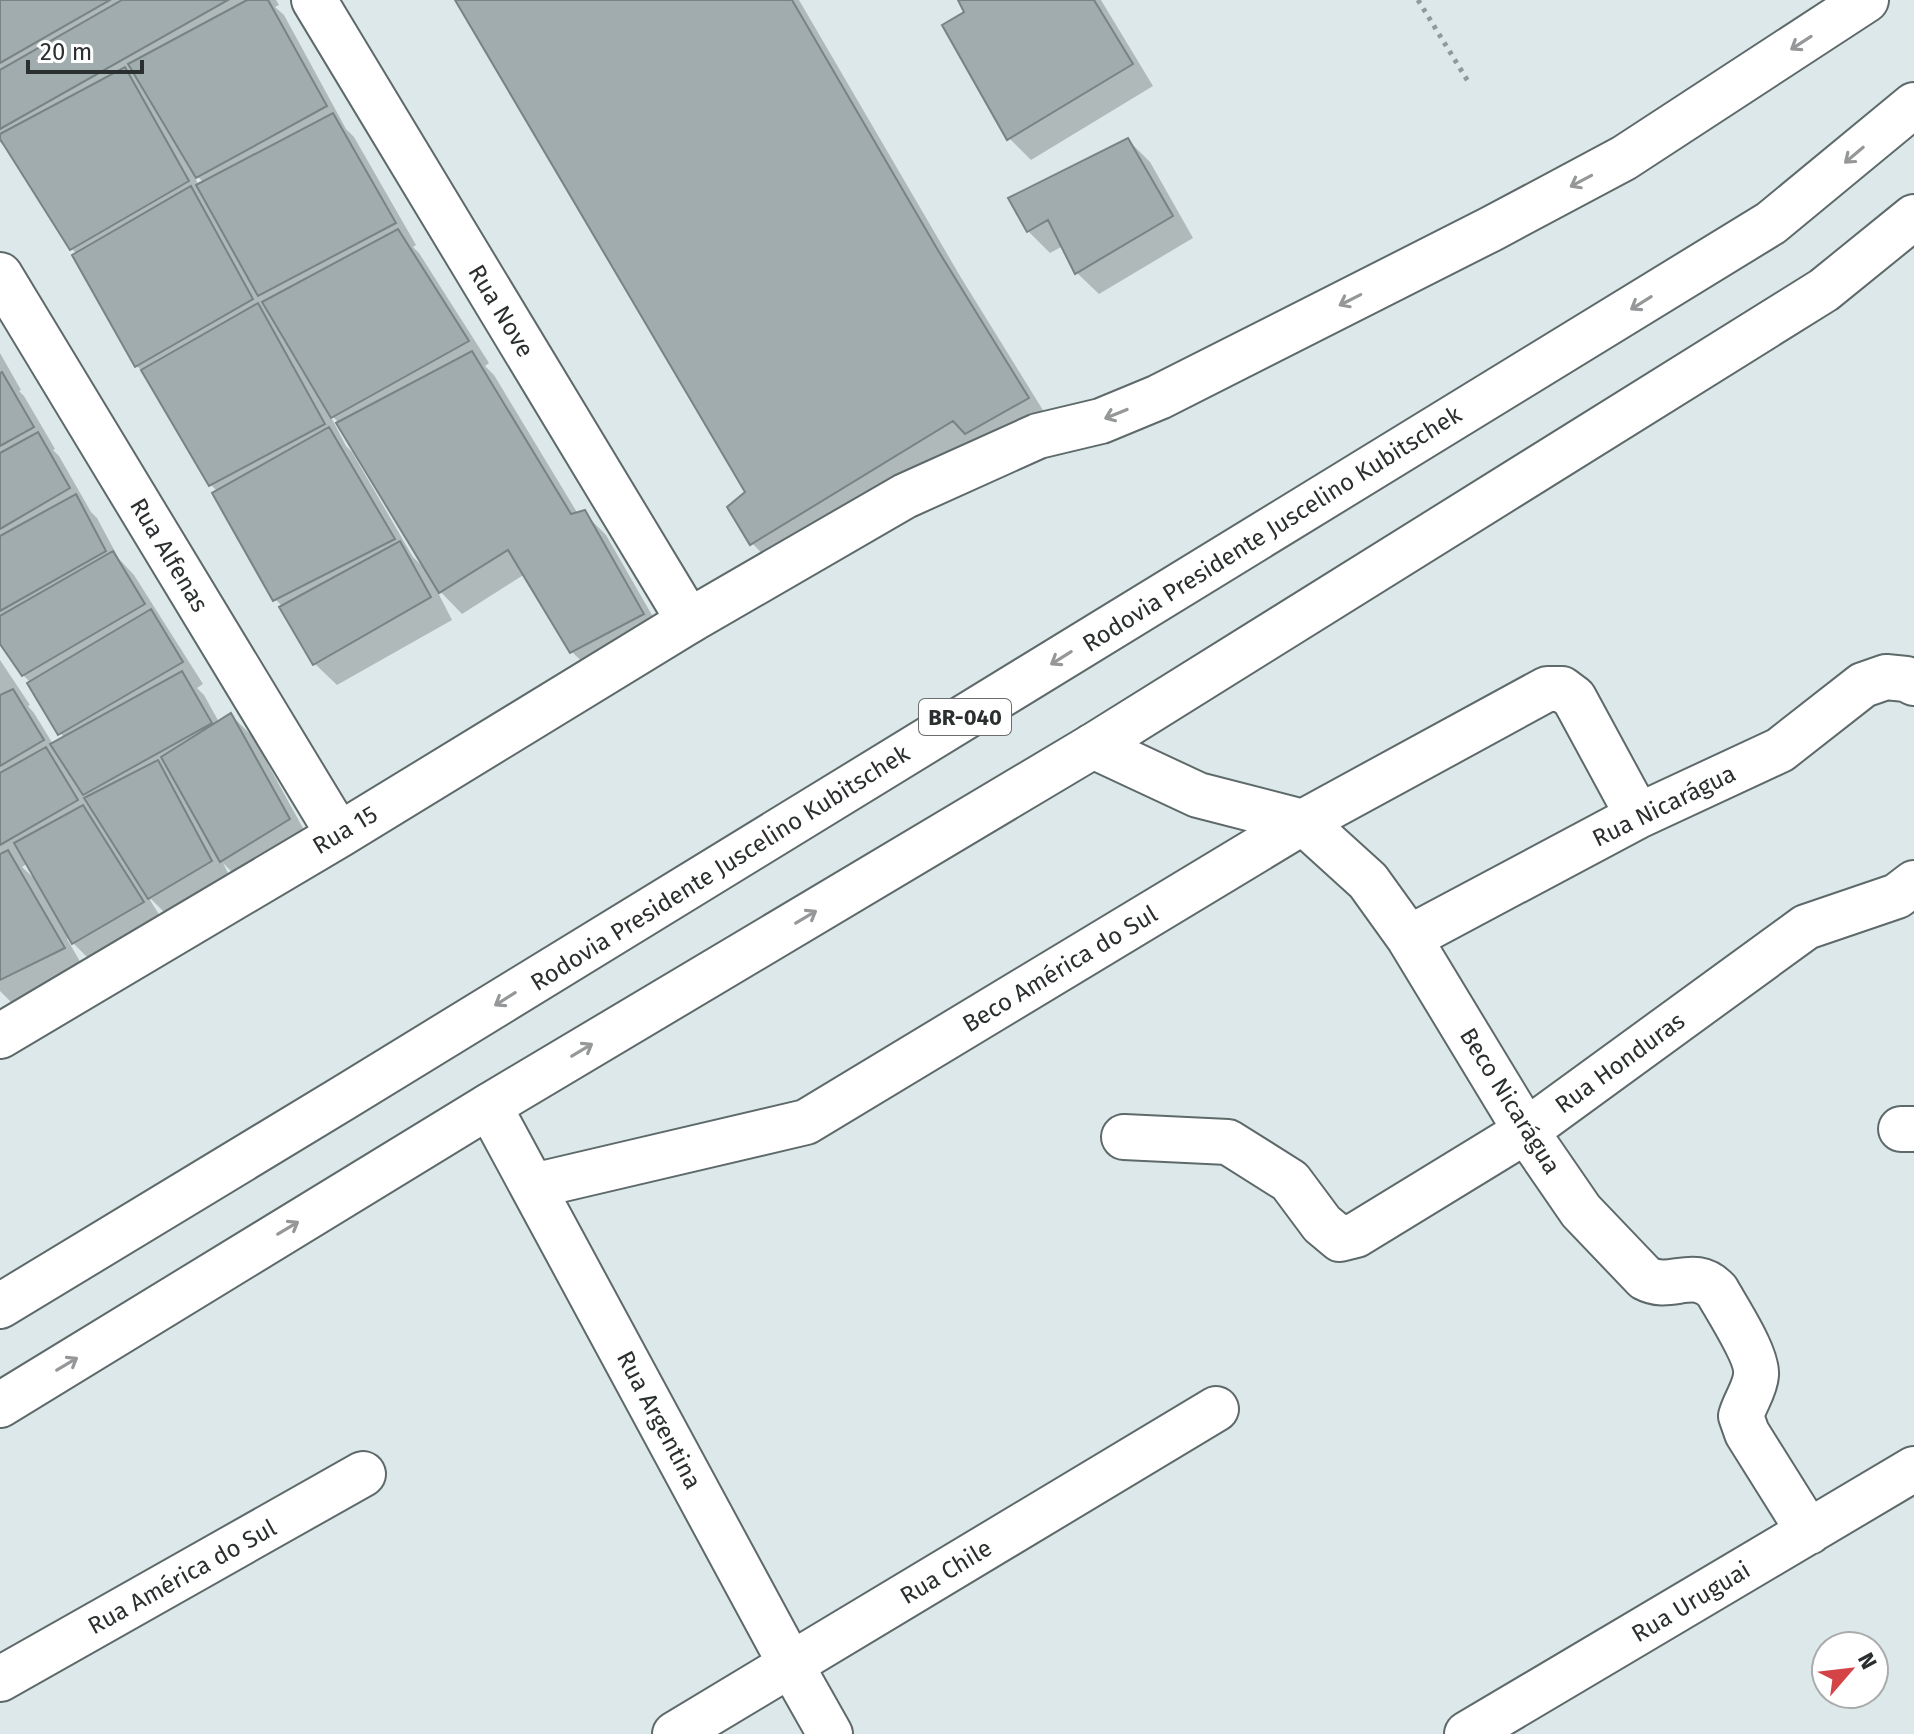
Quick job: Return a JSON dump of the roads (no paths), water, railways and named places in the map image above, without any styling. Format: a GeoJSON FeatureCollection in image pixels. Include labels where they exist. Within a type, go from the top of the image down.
{"type":"FeatureCollection","features":[{"type":"Feature","properties":{"kind":"main road","name":"Rua Nove"},"geometry":{"type":"LineString","coordinates":[[314,0],[689,621]]}},
{"type":"Feature","properties":{"kind":"main road","name":"Rua 15"},"geometry":{"type":"LineString","coordinates":[[0,1036],[339,835],[689,621],[905,496],[1038,436],[1101,421],[1159,397],[1491,229],[1624,158],[1866,0]]}},
{"type":"Feature","properties":{"kind":"main road","name":"Rodovia Presidente Juscelino Kubitschek"},"geometry":{"type":"LineString","coordinates":[[0,1306],[1771,223],[1914,105]]}},
{"type":"Feature","properties":{"kind":"main road"},"geometry":{"type":"LineString","coordinates":[[0,1405],[489,1106],[1093,746],[1824,290],[1914,217]]}},
{"type":"Feature","properties":{"kind":"main road","name":"Rua Alfenas"},"geometry":{"type":"LineString","coordinates":[[0,275],[339,835]]}},
{"type":"Feature","properties":{"kind":"main road","name":"Rua Nicarágua"},"geometry":{"type":"LineString","coordinates":[[1409,938],[1638,816],[1780,750],[1863,685],[1886,677],[1914,683]]}},
{"type":"Feature","properties":{"kind":"main road","name":"Beco América do Sul"},"geometry":{"type":"LineString","coordinates":[[533,1186],[806,1122],[1303,822],[1547,689],[1562,689],[1574,698],[1638,816]]}},
{"type":"Feature","properties":{"kind":"main road","name":"Beco Nicarágua"},"geometry":{"type":"LineString","coordinates":[[1093,746],[1198,795],[1303,822],[1368,881],[1409,938],[1526,1131],[1581,1211],[1645,1278],[1663,1283],[1695,1278],[1709,1282],[1717,1291],[1757,1371],[1741,1416],[1747,1433],[1809,1532]]}},
{"type":"Feature","properties":{"kind":"main road","name":"Rua Honduras"},"geometry":{"type":"LineString","coordinates":[[1124,1137],[1228,1142],[1290,1181],[1322,1224],[1340,1239],[1356,1235],[1526,1131],[1806,927],[1897,896],[1914,883]]}},
{"type":"Feature","properties":{"kind":"main road","name":"Rua Argentina"},"geometry":{"type":"LineString","coordinates":[[489,1106],[830,1734]]}},
{"type":"Feature","properties":{"kind":"main road","name":"Rua Chile"},"geometry":{"type":"LineString","coordinates":[[675,1734],[1216,1409]]}},
{"type":"Feature","properties":{"kind":"main road","name":"Rua Uruguai"},"geometry":{"type":"LineString","coordinates":[[1467,1734],[1914,1469]]}},
{"type":"Feature","properties":{"kind":"main road","name":"Rua América do Sul"},"geometry":{"type":"LineString","coordinates":[[0,1679],[363,1474]]}}]}
